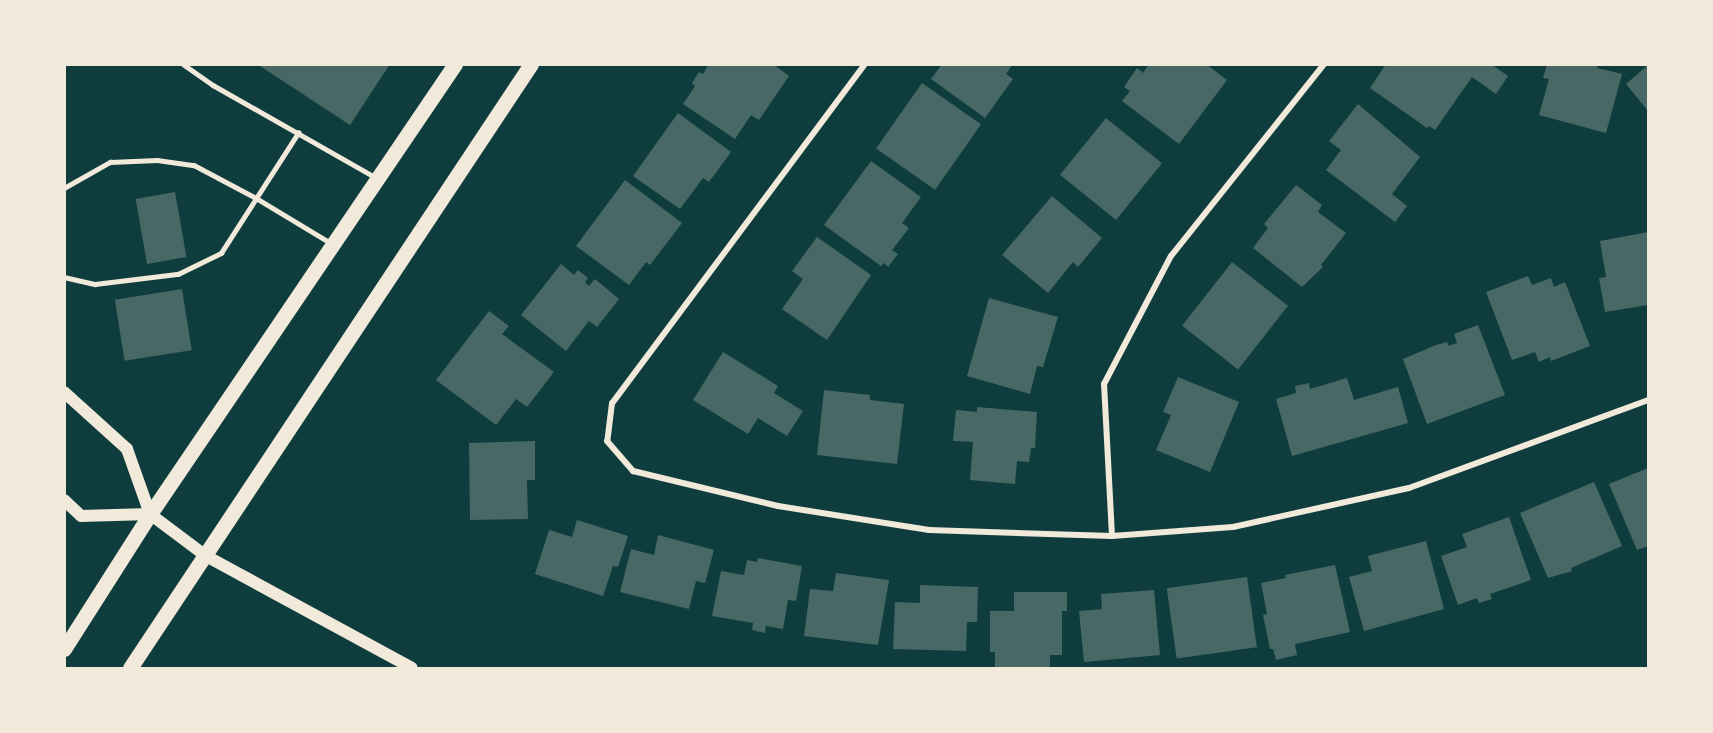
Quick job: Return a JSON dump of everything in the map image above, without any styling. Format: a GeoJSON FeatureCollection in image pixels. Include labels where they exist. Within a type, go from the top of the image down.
{"type":"FeatureCollection","features":[{"type":"Feature","properties":{"kind":"main road"},"geometry":{"type":"LineString","coordinates":[[64,649],[150,514],[455,64]]}},
{"type":"Feature","properties":{"kind":"main road"},"geometry":{"type":"LineString","coordinates":[[130,669],[531,64]]}},
{"type":"Feature","properties":{"kind":"main road"},"geometry":{"type":"LineString","coordinates":[[64,392],[127,449],[150,514],[206,556],[412,669]]}},
{"type":"Feature","properties":{"kind":"main road"},"geometry":{"type":"LineString","coordinates":[[64,500],[81,516],[150,514]]}},
{"type":"Feature","properties":{"kind":"street"},"geometry":{"type":"LineString","coordinates":[[865,64],[612,403],[607,441],[633,471],[778,506],[929,530],[1112,536],[1233,527],[1409,488],[1648,400]]}},
{"type":"Feature","properties":{"kind":"street"},"geometry":{"type":"LineString","coordinates":[[1112,536],[1104,384],[1171,255],[1324,64]]}},
{"type":"Feature","properties":{"kind":"lane"},"geometry":{"type":"LineString","coordinates":[[183,64],[378,178]]}},
{"type":"Feature","properties":{"kind":"lane"},"geometry":{"type":"LineString","coordinates":[[64,277],[95,284],[178,274],[221,253],[298,133]]}},
{"type":"Feature","properties":{"kind":"lane"},"geometry":{"type":"LineString","coordinates":[[64,188],[110,162],[157,160],[194,165],[256,198],[333,244]]}},
{"type":"Feature","properties":{"kind":"building"},"geometry":{"type":"Polygon","coordinates":[[[257,64],[390,64],[350,125],[257,64]]]}},
{"type":"Feature","properties":{"kind":"building"},"geometry":{"type":"Polygon","coordinates":[[[709,64],[773,64],[789,76],[759,120],[751,115],[735,139],[683,104],[695,86],[692,83],[699,72],[703,74],[709,64]]]}},
{"type":"Feature","properties":{"kind":"building"},"geometry":{"type":"Polygon","coordinates":[[[942,64],[1013,64],[1006,74],[1013,79],[985,118],[931,79],[942,64]]]}},
{"type":"Feature","properties":{"kind":"building"},"geometry":{"type":"Polygon","coordinates":[[[1149,64],[1206,64],[1227,80],[1179,144],[1122,101],[1130,91],[1124,87],[1137,68],[1143,73],[1149,64]]]}},
{"type":"Feature","properties":{"kind":"building"},"geometry":{"type":"Polygon","coordinates":[[[1386,64],[1491,64],[1508,76],[1496,94],[1472,77],[1435,130],[1429,126],[1427,128],[1370,88],[1386,64]]]}},
{"type":"Feature","properties":{"kind":"building"},"geometry":{"type":"Polygon","coordinates":[[[1547,64],[1598,64],[1597,68],[1622,74],[1606,133],[1539,115],[1549,79],[1543,78],[1547,64]]]}},
{"type":"Feature","properties":{"kind":"building"},"geometry":{"type":"Polygon","coordinates":[[[1648,65],[1648,111],[1626,84],[1648,65]]]}},
{"type":"Feature","properties":{"kind":"building"},"geometry":{"type":"Polygon","coordinates":[[[922,83],[981,124],[935,190],[876,149],[922,83]]]}},
{"type":"Feature","properties":{"kind":"building"},"geometry":{"type":"Polygon","coordinates":[[[1358,104],[1420,157],[1392,194],[1407,206],[1395,222],[1326,170],[1341,150],[1329,141],[1358,104]]]}},
{"type":"Feature","properties":{"kind":"building"},"geometry":{"type":"Polygon","coordinates":[[[678,113],[731,152],[709,182],[703,178],[680,209],[633,176],[678,113]]]}},
{"type":"Feature","properties":{"kind":"building"},"geometry":{"type":"Polygon","coordinates":[[[1106,118],[1162,163],[1116,220],[1060,175],[1106,118]]]}},
{"type":"Feature","properties":{"kind":"building"},"geometry":{"type":"Polygon","coordinates":[[[871,161],[921,197],[902,223],[909,228],[892,250],[898,254],[888,267],[884,263],[881,266],[824,225],[871,161]]]}},
{"type":"Feature","properties":{"kind":"building"},"geometry":{"type":"Polygon","coordinates":[[[625,180],[682,223],[650,265],[646,262],[629,285],[576,246],[625,180]]]}},
{"type":"Feature","properties":{"kind":"building"},"geometry":{"type":"Polygon","coordinates":[[[1296,185],[1322,205],[1318,212],[1346,233],[1321,265],[1323,267],[1302,287],[1253,248],[1268,228],[1264,224],[1296,185]]]}},
{"type":"Feature","properties":{"kind":"building"},"geometry":{"type":"Polygon","coordinates":[[[175,192],[186,257],[147,264],[136,199],[175,192]]]}},
{"type":"Feature","properties":{"kind":"building"},"geometry":{"type":"Polygon","coordinates":[[[1052,196],[1102,238],[1078,267],[1073,262],[1048,293],[1002,255],[1052,196]]]}},
{"type":"Feature","properties":{"kind":"building"},"geometry":{"type":"Polygon","coordinates":[[[1648,232],[1648,305],[1605,312],[1599,278],[1606,277],[1600,241],[1648,232]]]}},
{"type":"Feature","properties":{"kind":"building"},"geometry":{"type":"Polygon","coordinates":[[[817,237],[871,275],[827,340],[782,309],[803,279],[792,271],[817,237]]]}},
{"type":"Feature","properties":{"kind":"building"},"geometry":{"type":"Polygon","coordinates":[[[1232,262],[1288,306],[1238,370],[1182,326],[1232,262]]]}},
{"type":"Feature","properties":{"kind":"building"},"geometry":{"type":"Polygon","coordinates":[[[561,264],[574,275],[578,270],[588,278],[585,282],[589,286],[595,279],[619,299],[597,327],[589,321],[566,351],[521,315],[561,264]]]}},
{"type":"Feature","properties":{"kind":"building"},"geometry":{"type":"Polygon","coordinates":[[[1528,276],[1532,285],[1551,278],[1554,287],[1565,282],[1590,346],[1551,361],[1550,357],[1539,362],[1535,352],[1512,360],[1486,292],[1528,276]]]}},
{"type":"Feature","properties":{"kind":"building"},"geometry":{"type":"Polygon","coordinates":[[[182,289],[192,350],[125,361],[115,300],[182,289]]]}},
{"type":"Feature","properties":{"kind":"building"},"geometry":{"type":"Polygon","coordinates":[[[989,298],[1058,317],[1043,367],[1037,366],[1030,394],[967,376],[989,298]]]}},
{"type":"Feature","properties":{"kind":"building"},"geometry":{"type":"Polygon","coordinates":[[[489,311],[509,326],[502,334],[554,372],[527,407],[516,399],[496,425],[436,380],[489,311]]]}},
{"type":"Feature","properties":{"kind":"building"},"geometry":{"type":"Polygon","coordinates":[[[1478,325],[1505,395],[1427,424],[1403,359],[1436,345],[1447,342],[1449,346],[1457,343],[1454,334],[1478,325]]]}},
{"type":"Feature","properties":{"kind":"building"},"geometry":{"type":"Polygon","coordinates":[[[723,352],[778,386],[774,393],[803,411],[787,436],[758,418],[748,434],[693,400],[723,352]]]}},
{"type":"Feature","properties":{"kind":"building"},"geometry":{"type":"Polygon","coordinates":[[[1178,377],[1239,402],[1210,472],[1156,450],[1171,415],[1163,412],[1178,377]]]}},
{"type":"Feature","properties":{"kind":"building"},"geometry":{"type":"Polygon","coordinates":[[[1347,378],[1354,400],[1398,387],[1408,423],[1292,456],[1276,399],[1296,393],[1295,386],[1309,383],[1310,389],[1347,378]]]}},
{"type":"Feature","properties":{"kind":"building"},"geometry":{"type":"Polygon","coordinates":[[[824,390],[870,395],[870,400],[904,404],[897,464],[817,455],[824,390]]]}},
{"type":"Feature","properties":{"kind":"building"},"geometry":{"type":"Polygon","coordinates":[[[977,407],[1037,412],[1035,448],[1031,448],[1029,462],[1017,461],[1015,484],[970,480],[973,442],[953,441],[956,410],[977,412],[977,407]]]}},
{"type":"Feature","properties":{"kind":"building"},"geometry":{"type":"Polygon","coordinates":[[[535,441],[535,480],[527,480],[528,519],[470,520],[469,443],[535,441]]]}},
{"type":"Feature","properties":{"kind":"building"},"geometry":{"type":"Polygon","coordinates":[[[1648,468],[1648,546],[1637,550],[1609,484],[1648,468]]]}},
{"type":"Feature","properties":{"kind":"building"},"geometry":{"type":"Polygon","coordinates":[[[1594,482],[1622,546],[1571,568],[1572,571],[1548,578],[1520,513],[1594,482]]]}},
{"type":"Feature","properties":{"kind":"building"},"geometry":{"type":"Polygon","coordinates":[[[1509,517],[1531,580],[1490,594],[1492,599],[1479,603],[1477,598],[1458,605],[1441,556],[1467,547],[1462,534],[1509,517]]]}},
{"type":"Feature","properties":{"kind":"building"},"geometry":{"type":"Polygon","coordinates":[[[577,520],[628,536],[618,567],[613,566],[603,596],[535,574],[549,530],[572,537],[577,520]]]}},
{"type":"Feature","properties":{"kind":"building"},"geometry":{"type":"Polygon","coordinates":[[[658,535],[714,550],[705,583],[696,581],[689,609],[620,592],[631,549],[654,555],[658,535]]]}},
{"type":"Feature","properties":{"kind":"building"},"geometry":{"type":"Polygon","coordinates":[[[1426,541],[1444,609],[1364,631],[1349,577],[1372,571],[1368,556],[1426,541]]]}},
{"type":"Feature","properties":{"kind":"building"},"geometry":{"type":"Polygon","coordinates":[[[758,558],[802,566],[796,601],[788,600],[783,629],[766,626],[765,633],[752,630],[753,623],[712,616],[721,571],[744,575],[747,560],[757,562],[758,558]]]}},
{"type":"Feature","properties":{"kind":"building"},"geometry":{"type":"Polygon","coordinates":[[[1335,565],[1350,632],[1295,644],[1297,655],[1276,660],[1273,649],[1270,649],[1263,615],[1267,614],[1261,583],[1286,578],[1285,575],[1335,565]]]}},
{"type":"Feature","properties":{"kind":"building"},"geometry":{"type":"Polygon","coordinates":[[[836,573],[889,580],[878,645],[804,636],[810,589],[833,591],[836,573]]]}},
{"type":"Feature","properties":{"kind":"building"},"geometry":{"type":"Polygon","coordinates":[[[1247,577],[1257,647],[1177,659],[1167,588],[1247,577]]]}},
{"type":"Feature","properties":{"kind":"building"},"geometry":{"type":"Polygon","coordinates":[[[920,585],[978,587],[977,622],[967,622],[966,651],[893,649],[895,602],[920,603],[920,585]]]}},
{"type":"Feature","properties":{"kind":"building"},"geometry":{"type":"Polygon","coordinates":[[[1154,590],[1160,655],[1084,662],[1079,611],[1102,609],[1101,594],[1154,590]]]}},
{"type":"Feature","properties":{"kind":"building"},"geometry":{"type":"Polygon","coordinates":[[[1014,592],[1067,592],[1067,611],[1062,611],[1062,655],[1050,655],[1050,668],[995,668],[995,652],[990,652],[990,611],[1014,611],[1014,592]]]}}]}
